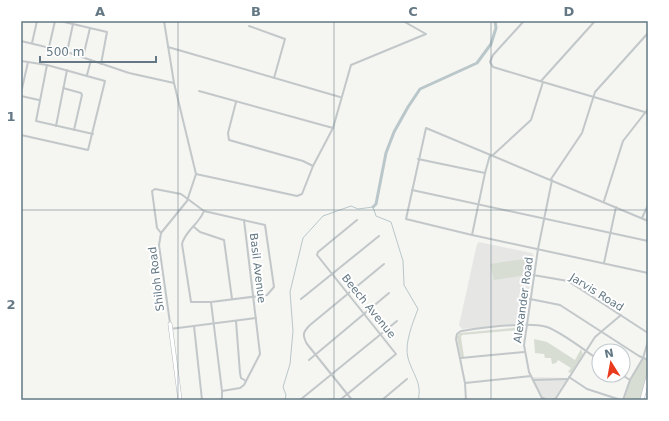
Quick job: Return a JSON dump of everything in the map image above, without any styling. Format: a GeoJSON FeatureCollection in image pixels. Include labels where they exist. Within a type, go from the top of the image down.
{"type":"FeatureCollection","features":[{"type":"Feature","properties":{"kind":"street"},"geometry":{"type":"LineString","coordinates":[[32,42],[37,21]]}},
{"type":"Feature","properties":{"kind":"street"},"geometry":{"type":"LineString","coordinates":[[49,47],[56,21]]}},
{"type":"Feature","properties":{"kind":"street"},"geometry":{"type":"LineString","coordinates":[[60,21],[107,32],[101,64]]}},
{"type":"Feature","properties":{"kind":"street"},"geometry":{"type":"LineString","coordinates":[[161,233],[188,198],[196,174],[174,83],[164,21]]}},
{"type":"Feature","properties":{"kind":"street"},"geometry":{"type":"LineString","coordinates":[[196,174],[297,196],[302,194],[305,191],[313,166],[333,128],[340,97],[351,65],[426,34],[403,21]]}},
{"type":"Feature","properties":{"kind":"street"},"geometry":{"type":"LineString","coordinates":[[524,21],[493,55],[490,62],[493,67],[647,113]]}},
{"type":"Feature","properties":{"kind":"street"},"geometry":{"type":"LineString","coordinates":[[493,155],[531,120],[542,82],[595,21]]}},
{"type":"Feature","properties":{"kind":"street"},"geometry":{"type":"LineString","coordinates":[[67,52],[73,24]]}},
{"type":"Feature","properties":{"kind":"street"},"geometry":{"type":"LineString","coordinates":[[249,26],[285,39],[274,78]]}},
{"type":"Feature","properties":{"kind":"street"},"geometry":{"type":"LineString","coordinates":[[83,57],[90,28]]}},
{"type":"Feature","properties":{"kind":"street"},"geometry":{"type":"LineString","coordinates":[[552,179],[582,133],[593,97],[597,89],[648,33]]}},
{"type":"Feature","properties":{"kind":"street"},"geometry":{"type":"LineString","coordinates":[[21,41],[32,42],[67,52],[129,73],[174,83]]}},
{"type":"Feature","properties":{"kind":"street"},"geometry":{"type":"LineString","coordinates":[[168,47],[340,97]]}},
{"type":"Feature","properties":{"kind":"street"},"geometry":{"type":"LineString","coordinates":[[87,75],[91,60]]}},
{"type":"Feature","properties":{"kind":"street"},"geometry":{"type":"LineString","coordinates":[[21,61],[47,65],[105,81],[93,134],[87,150],[21,135]]}},
{"type":"Feature","properties":{"kind":"street"},"geometry":{"type":"LineString","coordinates":[[28,62],[21,95],[40,100]]}},
{"type":"Feature","properties":{"kind":"street"},"geometry":{"type":"LineString","coordinates":[[47,65],[36,121],[93,134]]}},
{"type":"Feature","properties":{"kind":"street"},"geometry":{"type":"LineString","coordinates":[[56,126],[67,70]]}},
{"type":"Feature","properties":{"kind":"street"},"geometry":{"type":"LineString","coordinates":[[64,88],[81,93],[82,95],[74,130]]}},
{"type":"Feature","properties":{"kind":"street"},"geometry":{"type":"LineString","coordinates":[[199,91],[333,128]]}},
{"type":"Feature","properties":{"kind":"street"},"geometry":{"type":"LineString","coordinates":[[236,102],[228,133],[229,140],[303,161],[313,166]]}},
{"type":"Feature","properties":{"kind":"street"},"geometry":{"type":"LineString","coordinates":[[604,201],[623,140],[647,113],[648,109]]}},
{"type":"Feature","properties":{"kind":"street"},"geometry":{"type":"LineString","coordinates":[[648,221],[552,179],[426,128],[423,133],[405,217],[406,220],[648,273]]}},
{"type":"Feature","properties":{"kind":"street"},"geometry":{"type":"LineString","coordinates":[[472,235],[490,154]]}},
{"type":"Feature","properties":{"kind":"street"},"geometry":{"type":"LineString","coordinates":[[418,159],[485,173]]}},
{"type":"Feature","properties":{"kind":"street","name":"Alexander Road"},"geometry":{"type":"LineString","coordinates":[[547,400],[543,399],[531,376],[524,352],[526,325],[538,249],[552,179]]}},
{"type":"Feature","properties":{"kind":"street","name":"Shiloh Road"},"geometry":{"type":"LineString","coordinates":[[170,326],[159,247],[161,233],[157,229],[152,191],[155,189],[181,194],[188,198]]}},
{"type":"Feature","properties":{"kind":"street"},"geometry":{"type":"LineString","coordinates":[[412,190],[648,241]]}},
{"type":"Feature","properties":{"kind":"street"},"geometry":{"type":"LineString","coordinates":[[188,198],[191,203],[204,211],[264,225],[266,229],[274,287],[267,295],[211,302],[195,303],[190,300],[182,244],[184,238],[200,220],[204,211]]}},
{"type":"Feature","properties":{"kind":"street"},"geometry":{"type":"LineString","coordinates":[[642,218],[648,205]]}},
{"type":"Feature","properties":{"kind":"street"},"geometry":{"type":"LineString","coordinates":[[604,263],[616,207]]}},
{"type":"Feature","properties":{"kind":"street","name":"Basil Avenue"},"geometry":{"type":"LineString","coordinates":[[244,220],[260,354],[246,381]]}},
{"type":"Feature","properties":{"kind":"street","name":"Beech Avenue"},"geometry":{"type":"LineString","coordinates":[[340,400],[395,355],[396,352],[318,255],[318,252],[357,220]]}},
{"type":"Feature","properties":{"kind":"street"},"geometry":{"type":"LineString","coordinates":[[194,227],[200,232],[224,240],[232,299]]}},
{"type":"Feature","properties":{"kind":"street"},"geometry":{"type":"LineString","coordinates":[[301,299],[379,236]]}},
{"type":"Feature","properties":{"kind":"street"},"geometry":{"type":"LineString","coordinates":[[352,400],[303,338],[303,333],[310,325],[384,264]]}},
{"type":"Feature","properties":{"kind":"street","name":"Jarvis Road"},"geometry":{"type":"LineString","coordinates":[[534,276],[566,280],[648,333]]}},
{"type":"Feature","properties":{"kind":"street"},"geometry":{"type":"LineString","coordinates":[[309,360],[389,293]]}},
{"type":"Feature","properties":{"kind":"street"},"geometry":{"type":"LineString","coordinates":[[530,299],[560,305],[648,360]]}},
{"type":"Feature","properties":{"kind":"street"},"geometry":{"type":"LineString","coordinates":[[211,302],[222,391],[222,399],[219,400]]}},
{"type":"Feature","properties":{"kind":"street"},"geometry":{"type":"LineString","coordinates":[[552,400],[555,399],[600,331],[620,315]]}},
{"type":"Feature","properties":{"kind":"street"},"geometry":{"type":"LineString","coordinates":[[180,400],[170,326],[194,326],[256,318]]}},
{"type":"Feature","properties":{"kind":"street"},"geometry":{"type":"LineString","coordinates":[[222,391],[240,388],[246,381],[241,378],[240,373],[236,321]]}},
{"type":"Feature","properties":{"kind":"street"},"geometry":{"type":"LineString","coordinates":[[300,400],[397,321]]}},
{"type":"Feature","properties":{"kind":"street"},"geometry":{"type":"LineString","coordinates":[[466,400],[461,358],[456,339],[457,334],[463,331],[526,325],[550,329],[591,354]]}},
{"type":"Feature","properties":{"kind":"street"},"geometry":{"type":"LineString","coordinates":[[194,326],[202,400]]}},
{"type":"Feature","properties":{"kind":"street"},"geometry":{"type":"LineString","coordinates":[[631,378],[643,358],[648,341]]}},
{"type":"Feature","properties":{"kind":"street"},"geometry":{"type":"LineString","coordinates":[[461,358],[524,352]]}},
{"type":"Feature","properties":{"kind":"street"},"geometry":{"type":"LineString","coordinates":[[465,383],[531,376]]}},
{"type":"Feature","properties":{"kind":"street"},"geometry":{"type":"LineString","coordinates":[[642,400],[648,377]]}},
{"type":"Feature","properties":{"kind":"street"},"geometry":{"type":"LineString","coordinates":[[533,380],[568,378],[587,389],[622,400],[629,383]]}},
{"type":"Feature","properties":{"kind":"street"},"geometry":{"type":"LineString","coordinates":[[382,400],[407,380]]}},
{"type":"Feature","properties":{"kind":"street"},"geometry":{"type":"LineString","coordinates":[[642,400],[648,382]]}},
{"type":"Feature","properties":{"kind":"shaded area"},"geometry":{"type":"Polygon","coordinates":[[[479,242],[532,253],[534,256],[524,324],[462,329],[459,325],[477,244],[479,242]]]}},
{"type":"Feature","properties":{"kind":"shaded area"},"geometry":{"type":"Polygon","coordinates":[[[524,259],[527,275],[494,280],[490,264],[524,259]]]}},
{"type":"Feature","properties":{"kind":"shaded area"},"geometry":{"type":"Polygon","coordinates":[[[523,327],[521,347],[522,332],[520,330],[462,335],[464,357],[461,358],[457,337],[460,333],[523,327]]]}},
{"type":"Feature","properties":{"kind":"shaded area"},"geometry":{"type":"Polygon","coordinates":[[[534,339],[547,342],[575,360],[581,349],[583,354],[571,373],[568,372],[571,368],[558,360],[556,363],[552,364],[551,358],[545,358],[544,354],[535,353],[534,339]]]}},
{"type":"Feature","properties":{"kind":"shaded area"},"geometry":{"type":"Polygon","coordinates":[[[643,359],[648,360],[648,371],[640,400],[624,400],[629,383],[631,383],[631,378],[643,359]]]}},
{"type":"Feature","properties":{"kind":"shaded area"},"geometry":{"type":"Polygon","coordinates":[[[532,377],[568,378],[555,397],[548,400],[543,397],[532,377]]]}},
{"type":"Feature","properties":{"kind":"waterway"},"geometry":{"type":"LineString","coordinates":[[373,207],[376,204],[386,153],[394,132],[408,107],[420,89],[477,63],[491,44],[496,28],[495,21]]}},
{"type":"Feature","properties":{"kind":"waterway"},"geometry":{"type":"LineString","coordinates":[[285,400],[286,395],[283,387],[290,364],[293,331],[290,292],[303,238],[323,216],[351,206],[358,209],[373,207],[376,216],[391,222],[403,261],[404,285],[418,309],[407,346],[408,358],[418,384],[418,400]]}}]}
